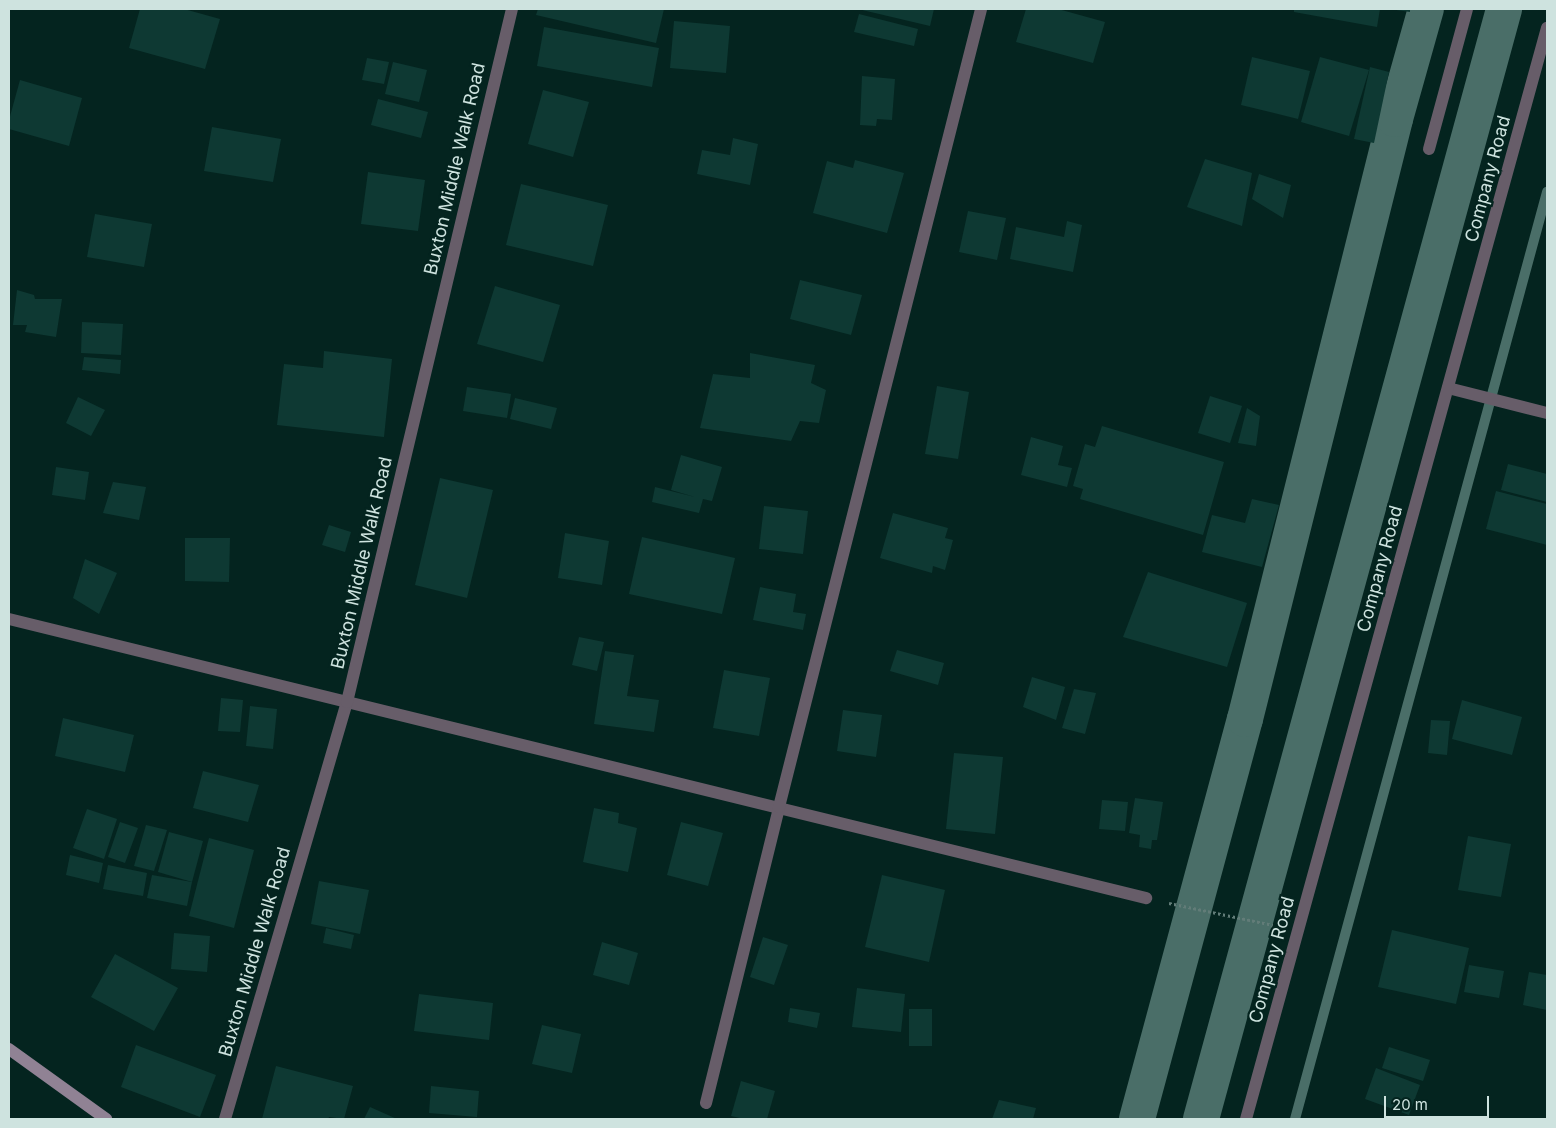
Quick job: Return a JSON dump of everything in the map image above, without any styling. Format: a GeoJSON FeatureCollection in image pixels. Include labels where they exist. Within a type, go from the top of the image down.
{"type":"FeatureCollection","features":[{"type":"Feature","properties":{"kind":"main road"},"geometry":{"type":"LineString","coordinates":[[9,1049],[106,1119]]}},
{"type":"Feature","properties":{"kind":"street","name":"Buxton Middle Walk Road"},"geometry":{"type":"LineString","coordinates":[[225,1119],[346,702],[512,9]]}},
{"type":"Feature","properties":{"kind":"street"},"geometry":{"type":"LineString","coordinates":[[706,1103],[981,9]]}},
{"type":"Feature","properties":{"kind":"street"},"geometry":{"type":"LineString","coordinates":[[1430,149],[1467,9]]}},
{"type":"Feature","properties":{"kind":"street","name":"Company Road"},"geometry":{"type":"LineString","coordinates":[[1246,1119],[1547,28]]}},
{"type":"Feature","properties":{"kind":"street"},"geometry":{"type":"LineString","coordinates":[[1448,388],[1547,413]]}},
{"type":"Feature","properties":{"kind":"street"},"geometry":{"type":"LineString","coordinates":[[9,619],[1146,898]]}},
{"type":"Feature","properties":{"kind":"path"},"geometry":{"type":"LineString","coordinates":[[1146,898],[1265,923]]}},
{"type":"Feature","properties":{"kind":"building"},"geometry":{"type":"Polygon","coordinates":[[[140,9],[184,9],[220,19],[205,69],[129,48],[140,9]]]}},
{"type":"Feature","properties":{"kind":"building"},"geometry":{"type":"Polygon","coordinates":[[[538,9],[664,9],[656,43],[536,15],[538,9]]]}},
{"type":"Feature","properties":{"kind":"building"},"geometry":{"type":"Polygon","coordinates":[[[858,9],[934,9],[930,26],[858,9]]]}},
{"type":"Feature","properties":{"kind":"building"},"geometry":{"type":"Polygon","coordinates":[[[1026,9],[1058,9],[1105,22],[1093,63],[1016,42],[1026,9]]]}},
{"type":"Feature","properties":{"kind":"building"},"geometry":{"type":"Polygon","coordinates":[[[1294,9],[1380,9],[1377,27],[1294,12],[1294,9]]]}},
{"type":"Feature","properties":{"kind":"building"},"geometry":{"type":"Polygon","coordinates":[[[1389,9],[1410,9],[1410,12],[1389,9]]]}},
{"type":"Feature","properties":{"kind":"building"},"geometry":{"type":"Polygon","coordinates":[[[859,14],[918,29],[914,46],[854,32],[859,14]]]}},
{"type":"Feature","properties":{"kind":"building"},"geometry":{"type":"Polygon","coordinates":[[[674,21],[730,26],[726,73],[670,68],[674,21]]]}},
{"type":"Feature","properties":{"kind":"building"},"geometry":{"type":"Polygon","coordinates":[[[544,27],[659,48],[652,87],[537,66],[544,27]]]}},
{"type":"Feature","properties":{"kind":"building"},"geometry":{"type":"Polygon","coordinates":[[[1252,57],[1310,71],[1298,119],[1241,105],[1252,57]]]}},
{"type":"Feature","properties":{"kind":"building"},"geometry":{"type":"Polygon","coordinates":[[[1320,57],[1369,70],[1349,136],[1301,122],[1320,57]]]}},
{"type":"Feature","properties":{"kind":"building"},"geometry":{"type":"Polygon","coordinates":[[[367,58],[389,62],[384,84],[362,80],[367,58]]]}},
{"type":"Feature","properties":{"kind":"building"},"geometry":{"type":"Polygon","coordinates":[[[393,62],[427,70],[419,102],[385,94],[393,62]]]}},
{"type":"Feature","properties":{"kind":"building"},"geometry":{"type":"Polygon","coordinates":[[[1370,67],[1389,72],[1374,143],[1354,139],[1370,67]]]}},
{"type":"Feature","properties":{"kind":"building"},"geometry":{"type":"Polygon","coordinates":[[[862,76],[895,79],[892,120],[877,119],[876,126],[860,125],[862,76]]]}},
{"type":"Feature","properties":{"kind":"building"},"geometry":{"type":"Polygon","coordinates":[[[20,80],[82,98],[69,146],[9,129],[9,120],[20,80]]]}},
{"type":"Feature","properties":{"kind":"building"},"geometry":{"type":"Polygon","coordinates":[[[543,90],[589,102],[573,157],[528,144],[543,90]]]}},
{"type":"Feature","properties":{"kind":"building"},"geometry":{"type":"Polygon","coordinates":[[[378,99],[428,112],[421,138],[371,125],[378,99]]]}},
{"type":"Feature","properties":{"kind":"building"},"geometry":{"type":"Polygon","coordinates":[[[212,127],[281,139],[273,182],[204,171],[212,127]]]}},
{"type":"Feature","properties":{"kind":"building"},"geometry":{"type":"Polygon","coordinates":[[[733,138],[758,144],[750,185],[697,174],[702,150],[730,155],[733,138]]]}},
{"type":"Feature","properties":{"kind":"building"},"geometry":{"type":"Polygon","coordinates":[[[1205,159],[1252,173],[1242,226],[1187,207],[1205,159]]]}},
{"type":"Feature","properties":{"kind":"building"},"geometry":{"type":"Polygon","coordinates":[[[855,160],[904,173],[887,233],[813,213],[827,161],[853,168],[855,160]]]}},
{"type":"Feature","properties":{"kind":"building"},"geometry":{"type":"Polygon","coordinates":[[[368,172],[425,180],[418,231],[361,224],[368,172]]]}},
{"type":"Feature","properties":{"kind":"building"},"geometry":{"type":"Polygon","coordinates":[[[1259,174],[1291,185],[1283,218],[1252,199],[1259,174]]]}},
{"type":"Feature","properties":{"kind":"building"},"geometry":{"type":"Polygon","coordinates":[[[521,184],[608,205],[593,266],[506,245],[521,184]]]}},
{"type":"Feature","properties":{"kind":"building"},"geometry":{"type":"Polygon","coordinates":[[[968,211],[1006,218],[997,260],[959,252],[968,211]]]}},
{"type":"Feature","properties":{"kind":"building"},"geometry":{"type":"Polygon","coordinates":[[[95,214],[152,224],[144,267],[87,257],[95,214]]]}},
{"type":"Feature","properties":{"kind":"building"},"geometry":{"type":"Polygon","coordinates":[[[1067,221],[1082,225],[1073,272],[1010,259],[1016,227],[1064,237],[1067,221]]]}},
{"type":"Feature","properties":{"kind":"building"},"geometry":{"type":"Polygon","coordinates":[[[800,280],[862,295],[851,335],[790,319],[800,280]]]}},
{"type":"Feature","properties":{"kind":"building"},"geometry":{"type":"Polygon","coordinates":[[[495,286],[560,305],[543,362],[477,344],[495,286]]]}},
{"type":"Feature","properties":{"kind":"building"},"geometry":{"type":"Polygon","coordinates":[[[17,290],[34,295],[35,299],[62,299],[56,337],[25,332],[27,325],[13,325],[17,290]]]}},
{"type":"Feature","properties":{"kind":"building"},"geometry":{"type":"Polygon","coordinates":[[[82,322],[123,324],[121,355],[81,353],[82,322]]]}},
{"type":"Feature","properties":{"kind":"building"},"geometry":{"type":"Polygon","coordinates":[[[324,351],[392,359],[384,437],[277,425],[284,364],[323,368],[324,351]]]}},
{"type":"Feature","properties":{"kind":"building"},"geometry":{"type":"Polygon","coordinates":[[[750,353],[815,365],[811,383],[826,390],[819,423],[800,421],[791,441],[700,428],[713,374],[750,378],[750,353]]]}},
{"type":"Feature","properties":{"kind":"building"},"geometry":{"type":"Polygon","coordinates":[[[84,357],[121,360],[120,374],[82,370],[84,357]]]}},
{"type":"Feature","properties":{"kind":"building"},"geometry":{"type":"Polygon","coordinates":[[[937,386],[969,392],[958,459],[925,454],[937,386]]]}},
{"type":"Feature","properties":{"kind":"building"},"geometry":{"type":"Polygon","coordinates":[[[467,387],[511,394],[507,418],[463,411],[467,387]]]}},
{"type":"Feature","properties":{"kind":"building"},"geometry":{"type":"Polygon","coordinates":[[[1210,396],[1242,406],[1230,443],[1198,433],[1210,396]]]}},
{"type":"Feature","properties":{"kind":"building"},"geometry":{"type":"Polygon","coordinates":[[[78,397],[105,410],[91,436],[66,423],[78,397]]]}},
{"type":"Feature","properties":{"kind":"building"},"geometry":{"type":"Polygon","coordinates":[[[515,398],[557,408],[551,429],[510,419],[515,398]]]}},
{"type":"Feature","properties":{"kind":"building"},"geometry":{"type":"Polygon","coordinates":[[[1247,408],[1260,416],[1256,446],[1238,443],[1247,408]]]}},
{"type":"Feature","properties":{"kind":"building"},"geometry":{"type":"Polygon","coordinates":[[[1102,426],[1224,462],[1203,535],[1080,499],[1083,489],[1073,486],[1085,444],[1095,447],[1102,426]]]}},
{"type":"Feature","properties":{"kind":"building"},"geometry":{"type":"Polygon","coordinates":[[[1031,437],[1063,446],[1058,465],[1072,468],[1067,487],[1021,475],[1031,437]]]}},
{"type":"Feature","properties":{"kind":"building"},"geometry":{"type":"Polygon","coordinates":[[[681,455],[722,467],[712,501],[703,499],[699,513],[652,502],[655,487],[695,497],[671,490],[681,455]]]}},
{"type":"Feature","properties":{"kind":"building"},"geometry":{"type":"Polygon","coordinates":[[[1508,464],[1547,474],[1547,502],[1501,490],[1508,464]]]}},
{"type":"Feature","properties":{"kind":"building"},"geometry":{"type":"Polygon","coordinates":[[[56,467],[89,472],[85,500],[52,495],[56,467]]]}},
{"type":"Feature","properties":{"kind":"building"},"geometry":{"type":"Polygon","coordinates":[[[440,478],[493,490],[467,598],[415,585],[440,478]]]}},
{"type":"Feature","properties":{"kind":"building"},"geometry":{"type":"Polygon","coordinates":[[[113,482],[146,487],[139,520],[103,513],[113,482]]]}},
{"type":"Feature","properties":{"kind":"building"},"geometry":{"type":"Polygon","coordinates":[[[1496,491],[1547,504],[1547,545],[1486,529],[1496,491]]]}},
{"type":"Feature","properties":{"kind":"building"},"geometry":{"type":"Polygon","coordinates":[[[1252,499],[1279,505],[1262,567],[1202,552],[1212,515],[1245,523],[1252,499]]]}},
{"type":"Feature","properties":{"kind":"building"},"geometry":{"type":"Polygon","coordinates":[[[764,506],[808,511],[803,554],[759,549],[764,506]]]}},
{"type":"Feature","properties":{"kind":"building"},"geometry":{"type":"Polygon","coordinates":[[[893,513],[948,528],[945,538],[953,540],[945,570],[933,566],[932,573],[880,558],[893,513]]]}},
{"type":"Feature","properties":{"kind":"building"},"geometry":{"type":"Polygon","coordinates":[[[329,525],[351,532],[345,552],[322,545],[329,525]]]}},
{"type":"Feature","properties":{"kind":"building"},"geometry":{"type":"Polygon","coordinates":[[[565,533],[609,541],[602,585],[558,578],[565,533]]]}},
{"type":"Feature","properties":{"kind":"building"},"geometry":{"type":"Polygon","coordinates":[[[642,537],[735,558],[722,614],[629,594],[642,537]]]}},
{"type":"Feature","properties":{"kind":"building"},"geometry":{"type":"Polygon","coordinates":[[[185,538],[230,538],[229,582],[185,581],[185,538]]]}},
{"type":"Feature","properties":{"kind":"building"},"geometry":{"type":"Polygon","coordinates":[[[85,559],[117,573],[99,614],[73,598],[85,559]]]}},
{"type":"Feature","properties":{"kind":"building"},"geometry":{"type":"Polygon","coordinates":[[[1148,572],[1247,603],[1227,667],[1123,637],[1148,572]]]}},
{"type":"Feature","properties":{"kind":"building"},"geometry":{"type":"Polygon","coordinates":[[[760,587],[796,594],[793,612],[806,614],[803,630],[753,620],[760,587]]]}},
{"type":"Feature","properties":{"kind":"building"},"geometry":{"type":"Polygon","coordinates":[[[579,637],[604,642],[597,671],[572,665],[579,637]]]}},
{"type":"Feature","properties":{"kind":"building"},"geometry":{"type":"Polygon","coordinates":[[[897,650],[944,663],[938,685],[890,671],[897,650]]]}},
{"type":"Feature","properties":{"kind":"building"},"geometry":{"type":"Polygon","coordinates":[[[605,651],[634,655],[627,696],[659,700],[654,732],[594,724],[605,651]]]}},
{"type":"Feature","properties":{"kind":"building"},"geometry":{"type":"Polygon","coordinates":[[[724,670],[770,678],[759,736],[713,728],[724,670]]]}},
{"type":"Feature","properties":{"kind":"building"},"geometry":{"type":"Polygon","coordinates":[[[1032,677],[1065,687],[1056,720],[1023,707],[1032,677]]]}},
{"type":"Feature","properties":{"kind":"building"},"geometry":{"type":"Polygon","coordinates":[[[1074,689],[1096,693],[1085,734],[1062,728],[1074,689]]]}},
{"type":"Feature","properties":{"kind":"building"},"geometry":{"type":"Polygon","coordinates":[[[221,698],[243,700],[240,732],[218,731],[221,698]]]}},
{"type":"Feature","properties":{"kind":"building"},"geometry":{"type":"Polygon","coordinates":[[[1462,700],[1522,717],[1512,755],[1452,739],[1462,700]]]}},
{"type":"Feature","properties":{"kind":"building"},"geometry":{"type":"Polygon","coordinates":[[[250,706],[277,709],[273,749],[246,746],[250,706]]]}},
{"type":"Feature","properties":{"kind":"building"},"geometry":{"type":"Polygon","coordinates":[[[843,710],[882,715],[876,757],[837,751],[843,710]]]}},
{"type":"Feature","properties":{"kind":"building"},"geometry":{"type":"Polygon","coordinates":[[[63,718],[134,735],[125,772],[55,756],[63,718]]]}},
{"type":"Feature","properties":{"kind":"building"},"geometry":{"type":"Polygon","coordinates":[[[1431,720],[1450,721],[1447,755],[1428,753],[1431,720]]]}},
{"type":"Feature","properties":{"kind":"building"},"geometry":{"type":"Polygon","coordinates":[[[954,753],[1003,757],[995,834],[946,829],[954,753]]]}},
{"type":"Feature","properties":{"kind":"building"},"geometry":{"type":"Polygon","coordinates":[[[203,771],[259,785],[248,822],[193,808],[203,771]]]}},
{"type":"Feature","properties":{"kind":"building"},"geometry":{"type":"Polygon","coordinates":[[[1135,798],[1163,802],[1157,840],[1152,840],[1151,849],[1139,847],[1140,835],[1129,833],[1135,798]]]}},
{"type":"Feature","properties":{"kind":"building"},"geometry":{"type":"Polygon","coordinates":[[[1102,800],[1128,802],[1125,831],[1099,829],[1102,800]]]}},
{"type":"Feature","properties":{"kind":"building"},"geometry":{"type":"Polygon","coordinates":[[[594,808],[619,813],[618,823],[637,828],[628,872],[583,862],[594,808]]]}},
{"type":"Feature","properties":{"kind":"building"},"geometry":{"type":"Polygon","coordinates":[[[87,809],[117,819],[104,859],[73,848],[87,809]]]}},
{"type":"Feature","properties":{"kind":"building"},"geometry":{"type":"Polygon","coordinates":[[[120,822],[138,828],[125,863],[108,857],[120,822]]]}},
{"type":"Feature","properties":{"kind":"building"},"geometry":{"type":"Polygon","coordinates":[[[681,822],[723,833],[708,886],[667,875],[681,822]]]}},
{"type":"Feature","properties":{"kind":"building"},"geometry":{"type":"Polygon","coordinates":[[[146,825],[167,830],[154,871],[134,866],[146,825]]]}},
{"type":"Feature","properties":{"kind":"building"},"geometry":{"type":"Polygon","coordinates":[[[169,832],[203,841],[192,882],[158,872],[169,832]]]}},
{"type":"Feature","properties":{"kind":"building"},"geometry":{"type":"Polygon","coordinates":[[[1468,836],[1511,844],[1501,897],[1458,890],[1468,836]]]}},
{"type":"Feature","properties":{"kind":"building"},"geometry":{"type":"Polygon","coordinates":[[[209,838],[254,850],[234,928],[189,916],[209,838]]]}},
{"type":"Feature","properties":{"kind":"building"},"geometry":{"type":"Polygon","coordinates":[[[70,855],[103,863],[99,883],[66,875],[70,855]]]}},
{"type":"Feature","properties":{"kind":"building"},"geometry":{"type":"Polygon","coordinates":[[[108,865],[147,873],[143,896],[103,889],[108,865]]]}},
{"type":"Feature","properties":{"kind":"building"},"geometry":{"type":"Polygon","coordinates":[[[152,875],[192,882],[187,906],[147,898],[152,875]]]}},
{"type":"Feature","properties":{"kind":"building"},"geometry":{"type":"Polygon","coordinates":[[[882,875],[945,890],[929,962],[865,947],[882,875]]]}},
{"type":"Feature","properties":{"kind":"building"},"geometry":{"type":"Polygon","coordinates":[[[319,881],[369,890],[360,934],[311,924],[319,881]]]}},
{"type":"Feature","properties":{"kind":"building"},"geometry":{"type":"Polygon","coordinates":[[[326,928],[354,935],[351,949],[323,943],[326,928]]]}},
{"type":"Feature","properties":{"kind":"building"},"geometry":{"type":"Polygon","coordinates":[[[1392,930],[1469,948],[1456,1004],[1378,987],[1392,930]]]}},
{"type":"Feature","properties":{"kind":"building"},"geometry":{"type":"Polygon","coordinates":[[[174,933],[210,936],[207,972],[171,969],[174,933]]]}},
{"type":"Feature","properties":{"kind":"building"},"geometry":{"type":"Polygon","coordinates":[[[763,937],[788,945],[774,985],[750,977],[763,937]]]}},
{"type":"Feature","properties":{"kind":"building"},"geometry":{"type":"Polygon","coordinates":[[[602,942],[638,953],[629,985],[593,975],[602,942]]]}},
{"type":"Feature","properties":{"kind":"building"},"geometry":{"type":"Polygon","coordinates":[[[115,954],[178,988],[154,1031],[91,997],[115,954]]]}},
{"type":"Feature","properties":{"kind":"building"},"geometry":{"type":"Polygon","coordinates":[[[1469,965],[1504,971],[1499,998],[1464,992],[1469,965]]]}},
{"type":"Feature","properties":{"kind":"building"},"geometry":{"type":"Polygon","coordinates":[[[1529,972],[1547,975],[1547,1010],[1523,1005],[1529,972]]]}},
{"type":"Feature","properties":{"kind":"building"},"geometry":{"type":"Polygon","coordinates":[[[857,988],[905,994],[901,1032],[852,1027],[857,988]]]}},
{"type":"Feature","properties":{"kind":"building"},"geometry":{"type":"Polygon","coordinates":[[[419,994],[493,1003],[489,1040],[414,1031],[419,994]]]}},
{"type":"Feature","properties":{"kind":"building"},"geometry":{"type":"Polygon","coordinates":[[[790,1008],[820,1013],[817,1028],[788,1022],[790,1008]]]}},
{"type":"Feature","properties":{"kind":"building"},"geometry":{"type":"Polygon","coordinates":[[[909,1009],[932,1009],[932,1046],[909,1046],[909,1009]]]}},
{"type":"Feature","properties":{"kind":"building"},"geometry":{"type":"Polygon","coordinates":[[[542,1025],[581,1034],[572,1073],[532,1064],[542,1025]]]}},
{"type":"Feature","properties":{"kind":"building"},"geometry":{"type":"Polygon","coordinates":[[[136,1045],[216,1075],[200,1117],[121,1087],[136,1045]]]}},
{"type":"Feature","properties":{"kind":"building"},"geometry":{"type":"Polygon","coordinates":[[[1389,1047],[1430,1060],[1423,1081],[1382,1068],[1389,1047]]]}},
{"type":"Feature","properties":{"kind":"building"},"geometry":{"type":"Polygon","coordinates":[[[276,1066],[353,1086],[344,1119],[329,1117],[328,1119],[262,1119],[276,1066]]]}},
{"type":"Feature","properties":{"kind":"building"},"geometry":{"type":"Polygon","coordinates":[[[1376,1068],[1420,1085],[1409,1115],[1365,1099],[1376,1068]]]}},
{"type":"Feature","properties":{"kind":"building"},"geometry":{"type":"Polygon","coordinates":[[[741,1081],[775,1091],[767,1119],[744,1119],[731,1116],[741,1081]]]}},
{"type":"Feature","properties":{"kind":"building"},"geometry":{"type":"Polygon","coordinates":[[[431,1086],[479,1091],[477,1117],[429,1113],[431,1086]]]}},
{"type":"Feature","properties":{"kind":"building"},"geometry":{"type":"Polygon","coordinates":[[[999,1100],[1036,1108],[1033,1119],[992,1119],[999,1100]]]}},
{"type":"Feature","properties":{"kind":"building"},"geometry":{"type":"Polygon","coordinates":[[[370,1107],[397,1119],[364,1119],[370,1107]]]}},
{"type":"Feature","properties":{"kind":"waterway"},"geometry":{"type":"LineString","coordinates":[[1137,1119],[1245,719],[1395,119],[1426,9]]}},
{"type":"Feature","properties":{"kind":"waterway"},"geometry":{"type":"LineString","coordinates":[[1201,1119],[1504,9]]}},
{"type":"Feature","properties":{"kind":"waterway"},"geometry":{"type":"LineString","coordinates":[[1295,1119],[1547,192]]}}]}
